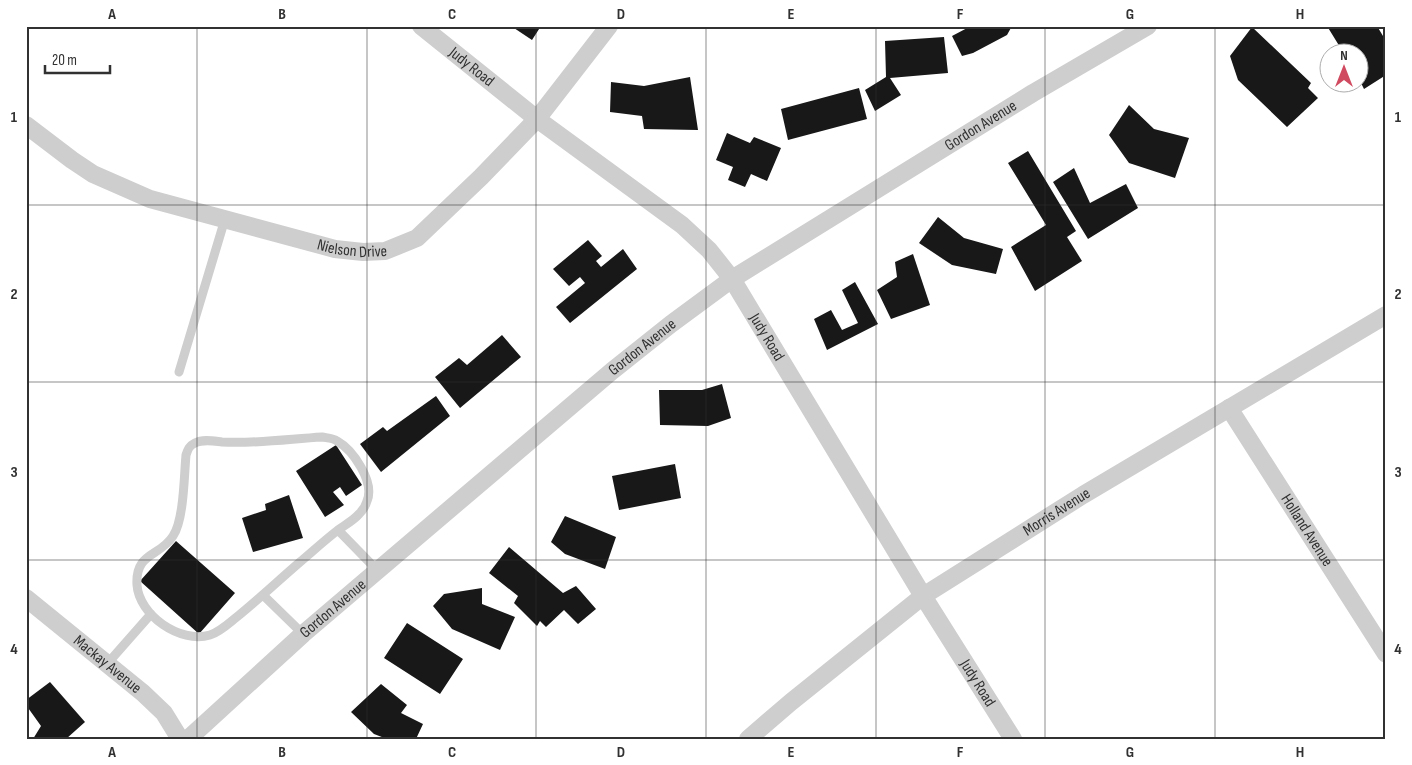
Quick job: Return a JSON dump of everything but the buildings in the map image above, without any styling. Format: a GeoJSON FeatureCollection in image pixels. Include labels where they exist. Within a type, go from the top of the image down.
{"type":"FeatureCollection","features":[{"type":"Feature","properties":{"kind":"street","name":"Judy Road"},"geometry":{"type":"LineString","coordinates":[[421,26],[537,119],[682,226],[709,250],[732,279],[923,596],[1013,739]]}},
{"type":"Feature","properties":{"kind":"street","name":"Nielson Drive"},"geometry":{"type":"LineString","coordinates":[[26,125],[93,174],[150,199],[335,249],[363,252],[385,251],[417,238],[430,228],[481,177],[537,119],[609,26]]}},
{"type":"Feature","properties":{"kind":"street","name":"Gordon Avenue"},"geometry":{"type":"LineString","coordinates":[[188,739],[303,634],[612,371],[671,324],[732,279],[1034,93],[1148,26]]}},
{"type":"Feature","properties":{"kind":"street","name":"Morris Avenue"},"geometry":{"type":"LineString","coordinates":[[748,739],[923,596],[1083,495],[1386,315]]}},
{"type":"Feature","properties":{"kind":"street","name":"Holland Avenue"},"geometry":{"type":"LineString","coordinates":[[1228,408],[1386,654]]}},
{"type":"Feature","properties":{"kind":"street","name":"Mackay Avenue"},"geometry":{"type":"LineString","coordinates":[[26,598],[144,693],[164,713],[180,739]]}},
{"type":"Feature","properties":{"kind":"lane"},"geometry":{"type":"LineString","coordinates":[[179,372],[225,219]]}},
{"type":"Feature","properties":{"kind":"lane"},"geometry":{"type":"LineString","coordinates":[[322,437],[335,440],[344,446],[367,479],[369,490],[367,501],[359,514],[263,595],[225,626],[210,635],[197,636],[168,628],[151,614],[142,602],[137,587],[137,573],[149,554],[165,545],[177,529],[182,503],[186,455],[189,447],[202,441],[240,443],[322,437]]}},
{"type":"Feature","properties":{"kind":"lane"},"geometry":{"type":"LineString","coordinates":[[338,530],[378,571]]}},
{"type":"Feature","properties":{"kind":"lane"},"geometry":{"type":"LineString","coordinates":[[263,595],[303,634]]}},
{"type":"Feature","properties":{"kind":"lane"},"geometry":{"type":"LineString","coordinates":[[107,664],[151,614]]}}]}
